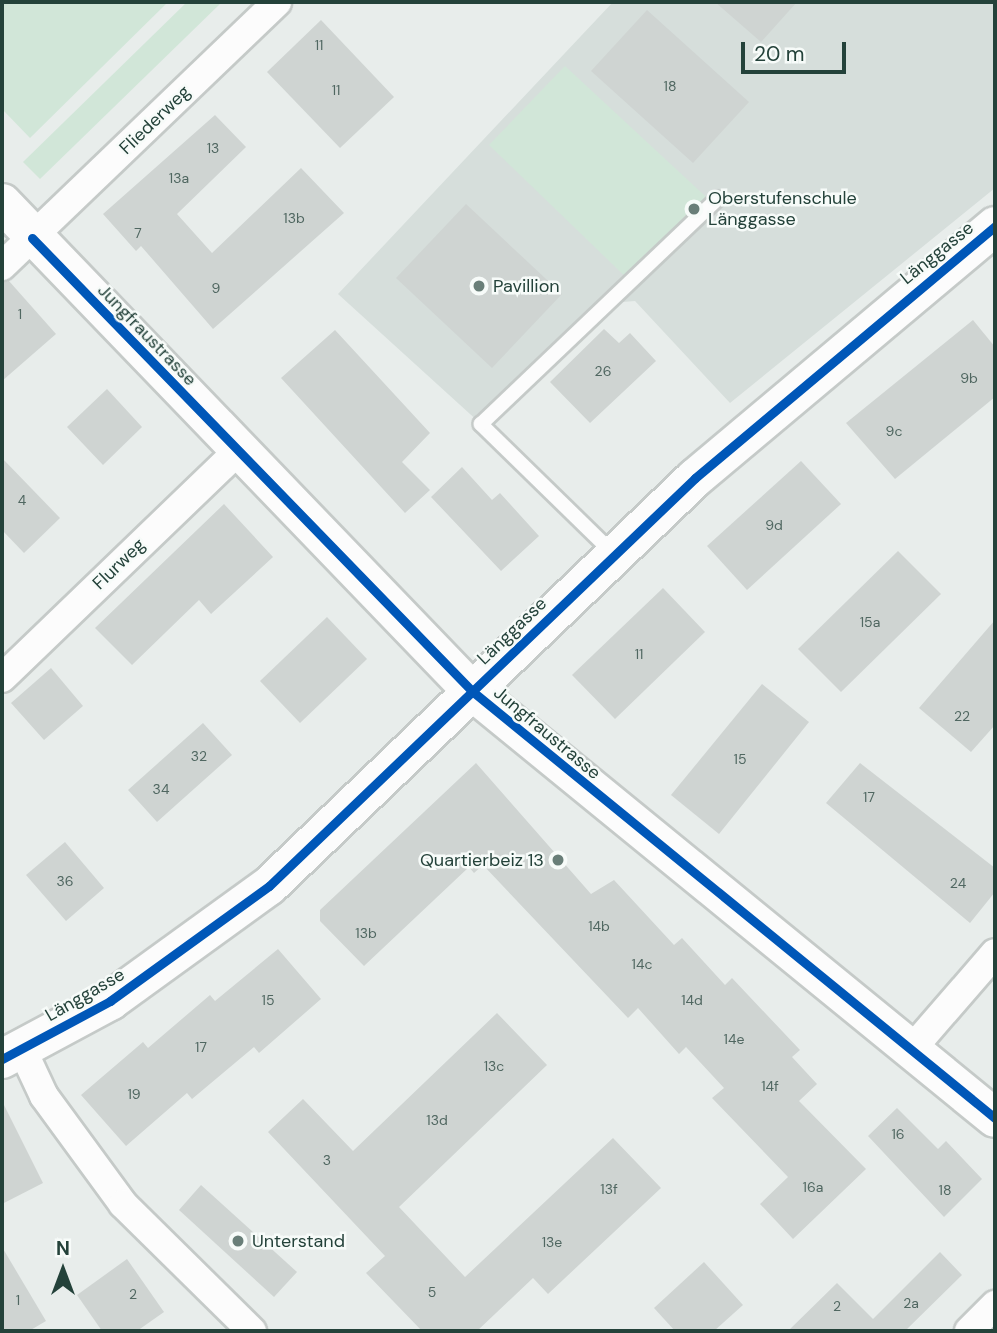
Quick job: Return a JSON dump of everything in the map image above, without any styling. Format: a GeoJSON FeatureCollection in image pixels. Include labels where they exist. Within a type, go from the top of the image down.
{"type":"FeatureCollection","features":[{"type":"Feature","properties":{"kind":"street","name":"Fliederweg"},"geometry":{"type":"LineString","coordinates":[[2,266],[277,2]]}},
{"type":"Feature","properties":{"kind":"street","name":"Jungfraustrasse"},"geometry":{"type":"LineString","coordinates":[[2,203],[237,452],[472,691],[995,1118]]}},
{"type":"Feature","properties":{"kind":"street","name":"Länggasse"},"geometry":{"type":"LineString","coordinates":[[12,1054],[110,1001],[269,886],[614,554],[789,393],[995,226]]}},
{"type":"Feature","properties":{"kind":"street","name":"Flurweg"},"geometry":{"type":"LineString","coordinates":[[2,678],[237,452]]}},
{"type":"Feature","properties":{"kind":"street"},"geometry":{"type":"LineString","coordinates":[[911,1050],[995,953]]}},
{"type":"Feature","properties":{"kind":"street"},"geometry":{"type":"LineString","coordinates":[[12,1054],[123,1204],[252,1331]]}},
{"type":"Feature","properties":{"kind":"street"},"geometry":{"type":"LineString","coordinates":[[969,1331],[995,1305]]}},
{"type":"Feature","properties":{"kind":"lane"},"geometry":{"type":"LineString","coordinates":[[614,554],[481,424],[718,198]]}},
{"type":"Feature","properties":{"kind":"shaded area","name":"Oberstufenschule Länggasse"},"geometry":{"type":"Polygon","coordinates":[[[613,2],[995,2],[995,188],[730,403],[635,301],[610,303],[481,424],[338,294],[613,2]]]}},
{"type":"Feature","properties":{"kind":"green space"},"geometry":{"type":"Polygon","coordinates":[[[2,2],[168,2],[30,138],[2,109],[2,2]]]}},
{"type":"Feature","properties":{"kind":"green space"},"geometry":{"type":"Polygon","coordinates":[[[187,2],[222,2],[40,179],[23,162],[187,2]]]}},
{"type":"Feature","properties":{"kind":"green space"},"geometry":{"type":"Polygon","coordinates":[[[565,66],[718,208],[636,287],[489,145],[565,66]]]}},
{"type":"Feature","properties":{"kind":"building"},"geometry":{"type":"Polygon","coordinates":[[[715,2],[797,2],[761,42],[715,2]]]}},
{"type":"Feature","properties":{"kind":"building"},"geometry":{"type":"Polygon","coordinates":[[[647,10],[749,102],[693,163],[591,71],[647,10]]]}},
{"type":"Feature","properties":{"kind":"building"},"geometry":{"type":"Polygon","coordinates":[[[321,20],[394,97],[340,148],[267,72],[321,20]]]}},
{"type":"Feature","properties":{"kind":"building"},"geometry":{"type":"Polygon","coordinates":[[[215,115],[246,147],[177,214],[212,253],[301,168],[344,213],[213,329],[141,246],[136,251],[103,214],[215,115]]]}},
{"type":"Feature","properties":{"kind":"building","name":"Pavillion"},"geometry":{"type":"Polygon","coordinates":[[[466,204],[562,294],[492,368],[396,278],[466,204]]]}},
{"type":"Feature","properties":{"kind":"building"},"geometry":{"type":"Polygon","coordinates":[[[9,281],[56,334],[2,381],[2,282],[9,281]]]}},
{"type":"Feature","properties":{"kind":"building"},"geometry":{"type":"Polygon","coordinates":[[[973,320],[995,347],[995,397],[895,479],[846,423],[973,320]]]}},
{"type":"Feature","properties":{"kind":"building"},"geometry":{"type":"Polygon","coordinates":[[[604,329],[619,343],[630,333],[656,361],[590,423],[550,382],[604,329]]]}},
{"type":"Feature","properties":{"kind":"building"},"geometry":{"type":"Polygon","coordinates":[[[335,330],[430,433],[402,462],[430,490],[405,513],[281,378],[335,330]]]}},
{"type":"Feature","properties":{"kind":"building"},"geometry":{"type":"Polygon","coordinates":[[[107,389],[142,427],[103,465],[67,427],[107,389]]]}},
{"type":"Feature","properties":{"kind":"building"},"geometry":{"type":"Polygon","coordinates":[[[2,458],[60,518],[24,553],[2,530],[2,458]]]}},
{"type":"Feature","properties":{"kind":"building"},"geometry":{"type":"Polygon","coordinates":[[[801,461],[841,504],[747,590],[707,546],[801,461]]]}},
{"type":"Feature","properties":{"kind":"building"},"geometry":{"type":"Polygon","coordinates":[[[462,467],[492,500],[500,493],[539,536],[501,571],[431,497],[462,467]]]}},
{"type":"Feature","properties":{"kind":"building"},"geometry":{"type":"Polygon","coordinates":[[[224,504],[273,557],[211,614],[199,600],[132,665],[95,628],[224,504]]]}},
{"type":"Feature","properties":{"kind":"building"},"geometry":{"type":"Polygon","coordinates":[[[898,551],[941,594],[841,692],[798,649],[898,551]]]}},
{"type":"Feature","properties":{"kind":"building"},"geometry":{"type":"Polygon","coordinates":[[[663,588],[705,632],[615,719],[572,675],[663,588]]]}},
{"type":"Feature","properties":{"kind":"building"},"geometry":{"type":"Polygon","coordinates":[[[327,617],[367,659],[300,723],[260,681],[327,617]]]}},
{"type":"Feature","properties":{"kind":"building"},"geometry":{"type":"Polygon","coordinates":[[[995,620],[995,725],[971,752],[919,708],[995,620]]]}},
{"type":"Feature","properties":{"kind":"building"},"geometry":{"type":"Polygon","coordinates":[[[51,668],[83,706],[44,740],[11,703],[51,668]]]}},
{"type":"Feature","properties":{"kind":"building"},"geometry":{"type":"Polygon","coordinates":[[[762,684],[809,722],[719,834],[671,795],[762,684]]]}},
{"type":"Feature","properties":{"kind":"building"},"geometry":{"type":"Polygon","coordinates":[[[203,723],[232,755],[157,822],[128,790],[203,723]]]}},
{"type":"Feature","properties":{"kind":"building"},"geometry":{"type":"Polygon","coordinates":[[[476,763],[591,894],[614,880],[674,945],[682,938],[725,985],[732,978],[800,1050],[792,1057],[817,1084],[799,1101],[866,1169],[793,1239],[760,1204],[788,1177],[712,1098],[724,1088],[686,1047],[679,1054],[638,1008],[628,1018],[483,865],[474,873],[469,867],[364,966],[320,921],[320,910],[476,763]]]}},
{"type":"Feature","properties":{"kind":"building"},"geometry":{"type":"Polygon","coordinates":[[[860,763],[995,868],[995,892],[970,923],[826,803],[860,763]]]}},
{"type":"Feature","properties":{"kind":"building"},"geometry":{"type":"Polygon","coordinates":[[[65,842],[104,888],[66,921],[26,875],[65,842]]]}},
{"type":"Feature","properties":{"kind":"building"},"geometry":{"type":"Polygon","coordinates":[[[278,949],[321,999],[259,1053],[254,1047],[192,1099],[187,1093],[126,1146],[81,1095],[143,1042],[148,1048],[210,995],[215,1001],[278,949]]]}},
{"type":"Feature","properties":{"kind":"building"},"geometry":{"type":"Polygon","coordinates":[[[497,1013],[547,1065],[399,1207],[465,1277],[613,1138],[661,1188],[548,1294],[533,1278],[477,1331],[422,1331],[366,1273],[385,1256],[268,1132],[303,1099],[353,1151],[497,1013]]]}},
{"type":"Feature","properties":{"kind":"building"},"geometry":{"type":"Polygon","coordinates":[[[2,1101],[43,1183],[2,1204],[2,1101]]]}},
{"type":"Feature","properties":{"kind":"building"},"geometry":{"type":"Polygon","coordinates":[[[897,1108],[938,1149],[946,1141],[982,1179],[944,1217],[868,1136],[897,1108]]]}},
{"type":"Feature","properties":{"kind":"building","name":"Unterstand"},"geometry":{"type":"Polygon","coordinates":[[[201,1185],[297,1272],[274,1297],[179,1210],[201,1185]]]}},
{"type":"Feature","properties":{"kind":"building"},"geometry":{"type":"Polygon","coordinates":[[[2,1247],[46,1321],[29,1331],[2,1331],[2,1247]]]}},
{"type":"Feature","properties":{"kind":"building"},"geometry":{"type":"Polygon","coordinates":[[[940,1252],[962,1275],[905,1331],[788,1331],[837,1283],[873,1319],[940,1252]]]}},
{"type":"Feature","properties":{"kind":"building"},"geometry":{"type":"Polygon","coordinates":[[[127,1259],[164,1312],[137,1331],[102,1331],[77,1295],[127,1259]]]}},
{"type":"Feature","properties":{"kind":"building"},"geometry":{"type":"Polygon","coordinates":[[[704,1262],[743,1305],[714,1331],[675,1331],[654,1308],[704,1262]]]}},
{"type":"Feature","properties":{"kind":"cycle path"},"geometry":{"type":"LineString","coordinates":[[2,1059],[110,1001],[269,886],[695,478],[995,226]]}},
{"type":"Feature","properties":{"kind":"cycle path"},"geometry":{"type":"LineString","coordinates":[[32,238],[472,691],[995,1118]]}},
{"type":"Feature","properties":{"kind":"place","name":"Oberstufenschule Länggasse"},"geometry":{"type":"Point","coordinates":[694,209]}},
{"type":"Feature","properties":{"kind":"place","name":"Pavillion"},"geometry":{"type":"Point","coordinates":[479,286]}},
{"type":"Feature","properties":{"kind":"place","name":"Quartierbeiz 13"},"geometry":{"type":"Point","coordinates":[558,860]}},
{"type":"Feature","properties":{"kind":"place","name":"Unterstand"},"geometry":{"type":"Point","coordinates":[238,1241]}}]}
